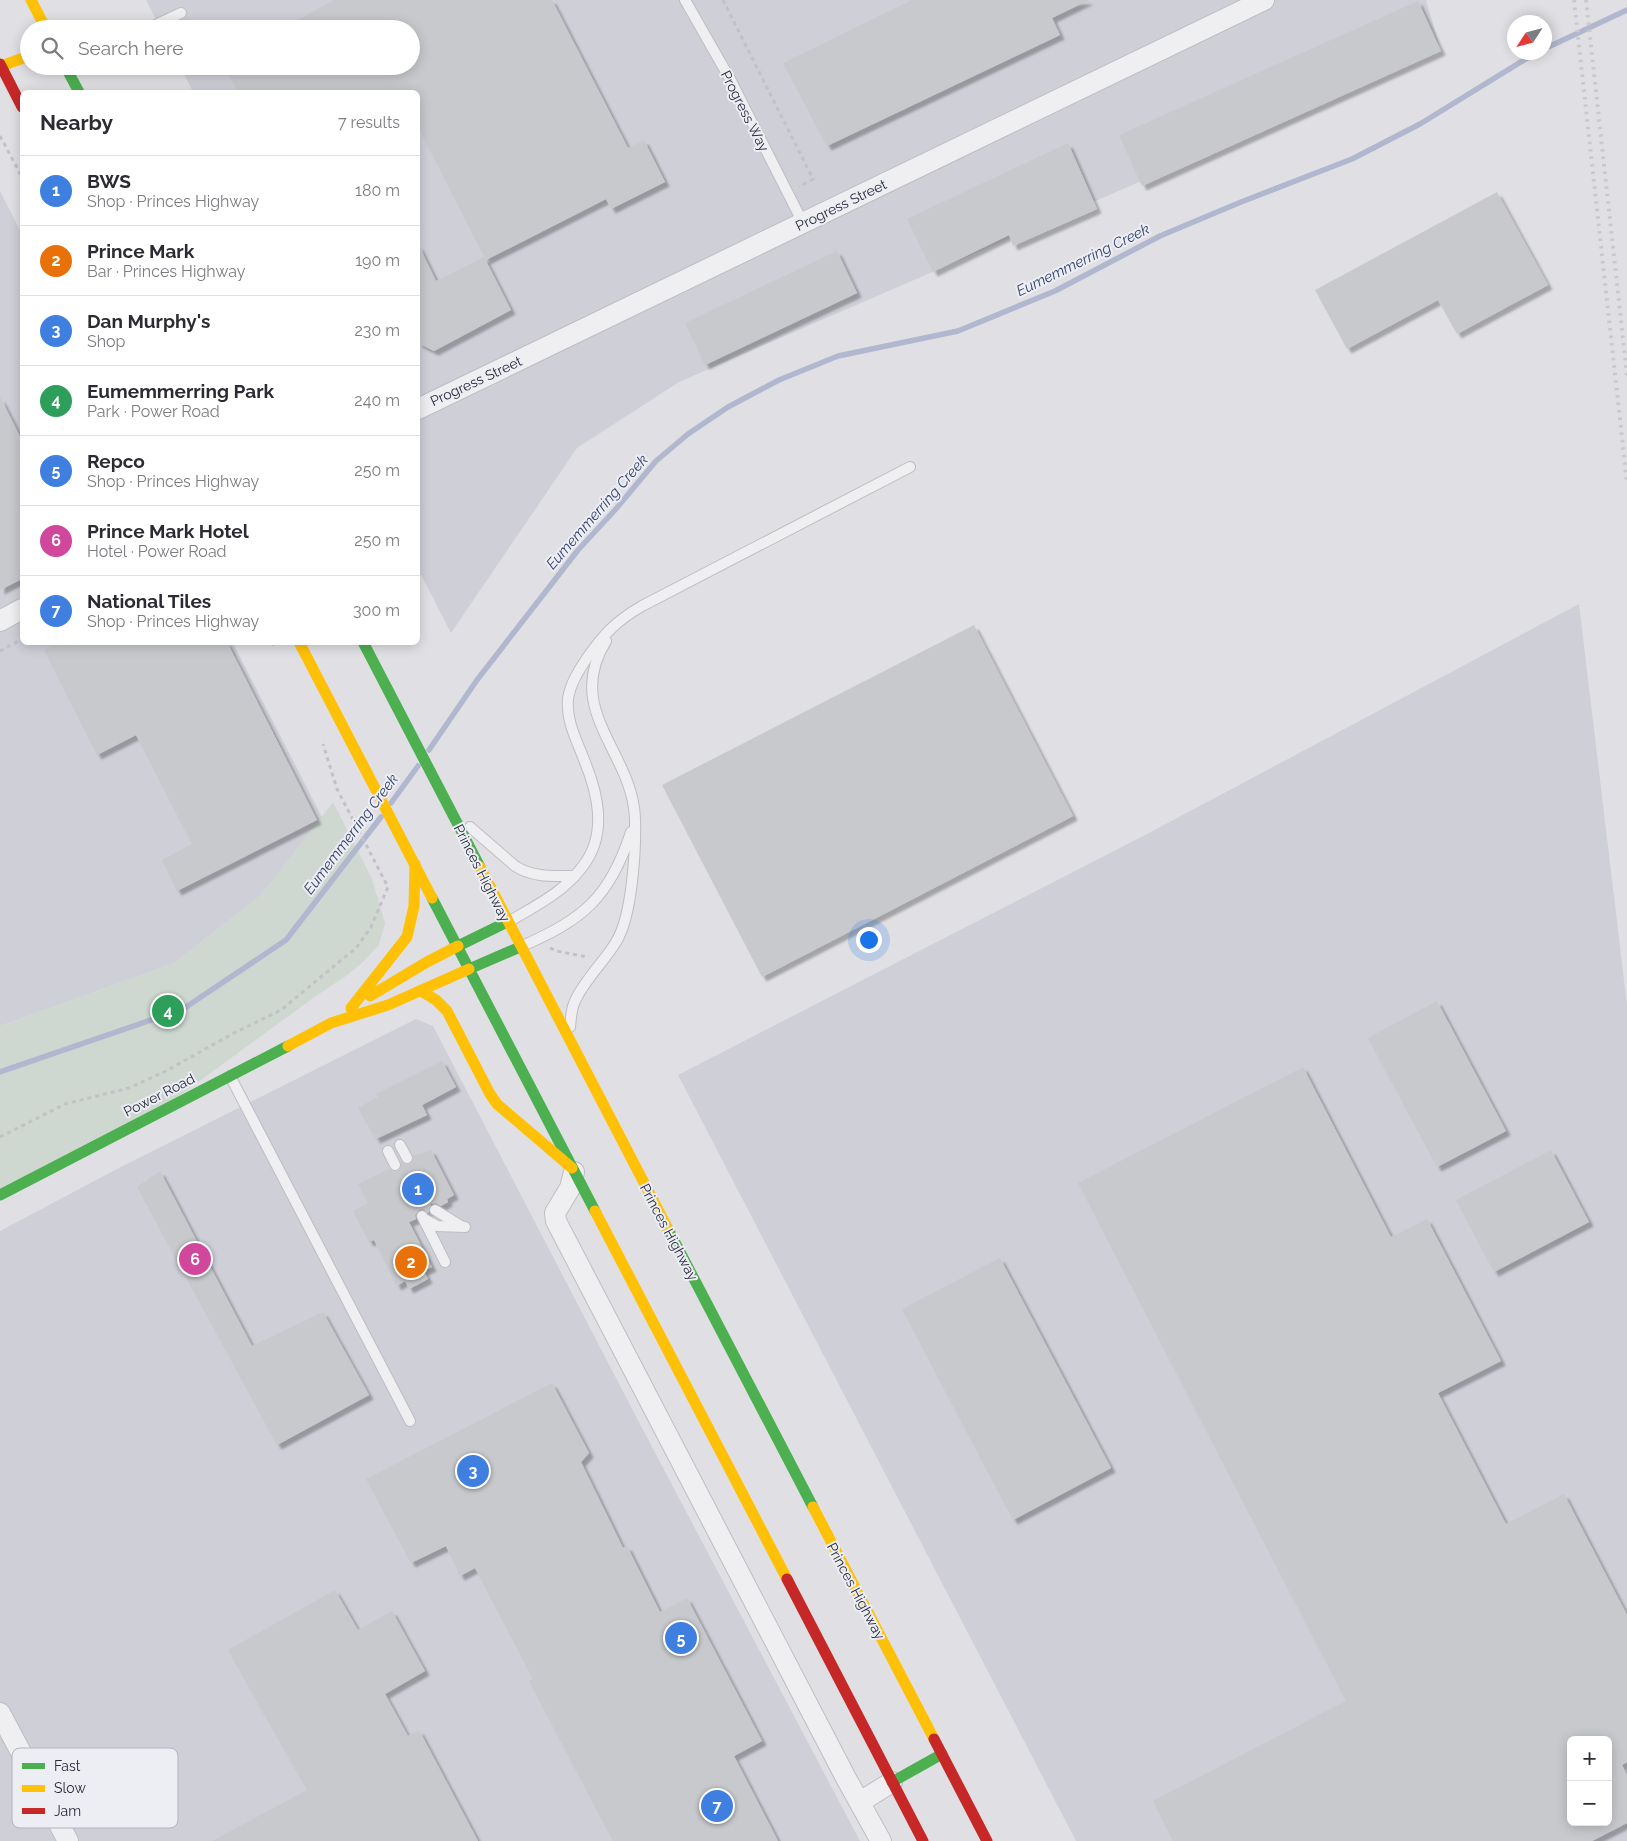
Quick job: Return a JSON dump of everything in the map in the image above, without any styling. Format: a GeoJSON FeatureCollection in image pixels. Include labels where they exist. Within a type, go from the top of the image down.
{"type":"FeatureCollection","features":[{"type":"Feature","properties":{"kind":"main road"},"geometry":{"type":"LineString","coordinates":[[31,0],[41,20]]}},
{"type":"Feature","properties":{"kind":"main road"},"geometry":{"type":"LineString","coordinates":[[20,59],[1,65],[20,103]]}},
{"type":"Feature","properties":{"kind":"main road"},"geometry":{"type":"LineString","coordinates":[[70,75],[78,90]]}},
{"type":"Feature","properties":{"kind":"main road"},"geometry":{"type":"LineString","coordinates":[[301,645],[923,1841]]}},
{"type":"Feature","properties":{"kind":"main road","name":"Princes Highway"},"geometry":{"type":"LineString","coordinates":[[364,645],[976,1822],[988,1841]]}},
{"type":"Feature","properties":{"kind":"main road"},"geometry":{"type":"LineString","coordinates":[[351,1008],[407,937],[414,906],[414,864]]}},
{"type":"Feature","properties":{"kind":"main road","name":"Power Road"},"geometry":{"type":"LineString","coordinates":[[0,1195],[332,1022],[351,1008],[427,962],[507,922]]}},
{"type":"Feature","properties":{"kind":"main road","name":"Power Road"},"geometry":{"type":"LineString","coordinates":[[332,1022],[377,1009],[520,947]]}},
{"type":"Feature","properties":{"kind":"main road"},"geometry":{"type":"LineString","coordinates":[[421,991],[436,1000],[447,1011],[497,1104],[573,1170]]}},
{"type":"Feature","properties":{"kind":"main road"},"geometry":{"type":"LineString","coordinates":[[892,1782],[942,1754]]}},
{"type":"Feature","properties":{"kind":"street","name":"Progress Street"},"geometry":{"type":"LineString","coordinates":[[420,407],[1264,0]]}},
{"type":"Feature","properties":{"kind":"street"},"geometry":{"type":"LineString","coordinates":[[0,621],[20,610]]}},
{"type":"Feature","properties":{"kind":"street"},"geometry":{"type":"LineString","coordinates":[[573,1170],[570,1188],[555,1213],[556,1221],[881,1841]]}},
{"type":"Feature","properties":{"kind":"street"},"geometry":{"type":"LineString","coordinates":[[2,1722],[16,1748]]}},
{"type":"Feature","properties":{"kind":"street"},"geometry":{"type":"LineString","coordinates":[[860,1802],[892,1782]]}},
{"type":"Feature","properties":{"kind":"street"},"geometry":{"type":"LineString","coordinates":[[61,1828],[68,1841]]}},
{"type":"Feature","properties":{"kind":"lane","name":"Progress Way"},"geometry":{"type":"LineString","coordinates":[[685,0],[730,79],[803,223]]}},
{"type":"Feature","properties":{"kind":"lane"},"geometry":{"type":"LineString","coordinates":[[166,20],[181,13]]}},
{"type":"Feature","properties":{"kind":"lane"},"geometry":{"type":"LineString","coordinates":[[507,922],[550,898],[583,866],[592,850],[599,817],[598,803],[590,774],[570,724],[568,712],[570,689],[574,680],[588,656],[610,627],[642,606],[910,467]]}},
{"type":"Feature","properties":{"kind":"lane"},"geometry":{"type":"LineString","coordinates":[[568,1040],[575,1000],[616,942],[625,922],[632,867],[635,819],[630,790],[593,707],[592,687],[595,665],[605,642],[619,624],[642,606]]}},
{"type":"Feature","properties":{"kind":"lane"},"geometry":{"type":"LineString","coordinates":[[448,808],[522,871],[544,876],[574,876]]}},
{"type":"Feature","properties":{"kind":"lane"},"geometry":{"type":"LineString","coordinates":[[520,947],[561,928],[581,914],[596,900],[616,872],[635,819]]}},
{"type":"Feature","properties":{"kind":"lane"},"geometry":{"type":"LineString","coordinates":[[230,1076],[410,1421]]}},
{"type":"Feature","properties":{"kind":"lane"},"geometry":{"type":"LineString","coordinates":[[400,1145],[407,1158]]}},
{"type":"Feature","properties":{"kind":"lane"},"geometry":{"type":"LineString","coordinates":[[388,1151],[395,1165]]}},
{"type":"Feature","properties":{"kind":"lane"},"geometry":{"type":"LineString","coordinates":[[435,1210],[465,1227],[437,1226],[426,1221],[422,1216],[445,1262]]}},
{"type":"Feature","properties":{"kind":"path"},"geometry":{"type":"LineString","coordinates":[[723,0],[813,179],[788,193]]}},
{"type":"Feature","properties":{"kind":"path"},"geometry":{"type":"LineString","coordinates":[[0,136],[20,173]]}},
{"type":"Feature","properties":{"kind":"path"},"geometry":{"type":"LineString","coordinates":[[0,651],[20,640]]}},
{"type":"Feature","properties":{"kind":"path"},"geometry":{"type":"LineString","coordinates":[[274,645],[277,651]]}},
{"type":"Feature","properties":{"kind":"path"},"geometry":{"type":"LineString","coordinates":[[0,1138],[65,1104],[129,1088],[166,1071],[232,1034],[281,1010],[350,955],[362,941],[388,887],[337,789],[321,737]]}},
{"type":"Feature","properties":{"kind":"path"},"geometry":{"type":"LineString","coordinates":[[549,946],[555,951],[592,958]]}},
{"type":"Feature","properties":{"kind":"shaded area"},"geometry":{"type":"Polygon","coordinates":[[[146,0],[1426,0],[1441,51],[679,382],[577,448],[451,633],[420,573],[420,90],[192,90],[184,75],[420,75],[420,20],[156,20],[146,0]]]}},
{"type":"Feature","properties":{"kind":"shaded area"},"geometry":{"type":"Polygon","coordinates":[[[0,191],[20,230],[20,645],[234,645],[322,817],[261,895],[174,963],[0,1026],[0,191]]]}},
{"type":"Feature","properties":{"kind":"shaded area"},"geometry":{"type":"Polygon","coordinates":[[[1579,604],[1627,1005],[1627,1841],[1076,1841],[678,1075],[1147,834],[1579,604]]]}},
{"type":"Feature","properties":{"kind":"shaded area"},"geometry":{"type":"Polygon","coordinates":[[[333,802],[372,879],[385,923],[379,945],[346,976],[156,1113],[0,1195],[0,1026],[174,963],[261,895],[333,802]]]}},
{"type":"Feature","properties":{"kind":"shaded area"},"geometry":{"type":"Polygon","coordinates":[[[416,1019],[433,1026],[860,1841],[0,1841],[0,1231],[115,1170],[416,1019]]]}},
{"type":"Feature","properties":{"kind":"building"},"geometry":{"type":"Polygon","coordinates":[[[334,0],[552,0],[628,148],[644,140],[665,182],[611,209],[606,199],[486,260],[420,131],[420,90],[237,90],[229,75],[420,75],[420,20],[297,20],[334,0]]]}},
{"type":"Feature","properties":{"kind":"building"},"geometry":{"type":"Polygon","coordinates":[[[912,0],[1089,0],[1052,18],[1060,35],[827,146],[783,63],[912,0]]]}},
{"type":"Feature","properties":{"kind":"building"},"geometry":{"type":"Polygon","coordinates":[[[1418,1],[1441,51],[1142,186],[1119,135],[1418,1]]]}},
{"type":"Feature","properties":{"kind":"building"},"geometry":{"type":"Polygon","coordinates":[[[1068,143],[1097,209],[1013,246],[1009,235],[933,272],[907,219],[1068,143]]]}},
{"type":"Feature","properties":{"kind":"building"},"geometry":{"type":"Polygon","coordinates":[[[1497,192],[1548,285],[1457,334],[1438,300],[1347,349],[1315,290],[1497,192]]]}},
{"type":"Feature","properties":{"kind":"building"},"geometry":{"type":"Polygon","coordinates":[[[420,248],[436,281],[484,257],[511,310],[434,351],[420,344],[420,248]]]}},
{"type":"Feature","properties":{"kind":"building"},"geometry":{"type":"Polygon","coordinates":[[[837,251],[857,293],[705,365],[685,323],[837,251]]]}},
{"type":"Feature","properties":{"kind":"building"},"geometry":{"type":"Polygon","coordinates":[[[0,397],[20,436],[20,580],[0,590],[0,397]]]}},
{"type":"Feature","properties":{"kind":"building"},"geometry":{"type":"Polygon","coordinates":[[[974,625],[1073,816],[762,977],[662,785],[974,625]]]}},
{"type":"Feature","properties":{"kind":"building"},"geometry":{"type":"Polygon","coordinates":[[[53,645],[229,645],[317,820],[177,891],[162,860],[192,844],[136,735],[97,755],[44,650],[53,645]]]}},
{"type":"Feature","properties":{"kind":"building"},"geometry":{"type":"Polygon","coordinates":[[[1437,1001],[1506,1131],[1437,1167],[1368,1038],[1437,1001]]]}},
{"type":"Feature","properties":{"kind":"building"},"geometry":{"type":"Polygon","coordinates":[[[442,1061],[456,1087],[422,1105],[427,1115],[376,1139],[358,1108],[378,1097],[376,1094],[442,1061]]]}},
{"type":"Feature","properties":{"kind":"building"},"geometry":{"type":"Polygon","coordinates":[[[1303,1067],[1391,1237],[1427,1219],[1501,1361],[1438,1393],[1506,1524],[1564,1494],[1627,1615],[1627,1762],[1622,1765],[1627,1775],[1627,1823],[1592,1841],[1173,1841],[1153,1801],[1346,1701],[1078,1183],[1303,1067]]]}},
{"type":"Feature","properties":{"kind":"building"},"geometry":{"type":"Polygon","coordinates":[[[431,1150],[454,1195],[441,1206],[436,1203],[431,1204],[428,1213],[423,1209],[419,1210],[415,1215],[416,1219],[409,1222],[432,1267],[424,1271],[428,1279],[409,1289],[405,1281],[397,1286],[374,1240],[369,1242],[353,1211],[368,1203],[358,1184],[389,1169],[394,1172],[398,1171],[401,1168],[401,1162],[406,1165],[410,1164],[413,1161],[413,1156],[431,1150]]]}},
{"type":"Feature","properties":{"kind":"building"},"geometry":{"type":"Polygon","coordinates":[[[1551,1150],[1589,1222],[1494,1272],[1456,1200],[1551,1150]]]}},
{"type":"Feature","properties":{"kind":"building"},"geometry":{"type":"Polygon","coordinates":[[[160,1171],[252,1346],[323,1312],[369,1395],[277,1445],[137,1187],[160,1171]]]}},
{"type":"Feature","properties":{"kind":"building"},"geometry":{"type":"Polygon","coordinates":[[[1000,1258],[1111,1468],[1013,1520],[902,1309],[1000,1258]]]}},
{"type":"Feature","properties":{"kind":"building"},"geometry":{"type":"Polygon","coordinates":[[[552,1383],[589,1453],[581,1462],[623,1548],[627,1546],[660,1612],[687,1598],[762,1741],[734,1756],[778,1841],[613,1841],[529,1681],[533,1679],[475,1568],[460,1576],[446,1546],[411,1563],[366,1479],[552,1383]]]}},
{"type":"Feature","properties":{"kind":"building"},"geometry":{"type":"Polygon","coordinates":[[[335,1590],[358,1630],[392,1611],[425,1671],[385,1694],[408,1736],[419,1730],[478,1841],[212,1841],[307,1790],[228,1650],[335,1590]]]}},
{"type":"Feature","properties":{"kind":"waterway","name":"Eumemmerring Creek"},"geometry":{"type":"LineString","coordinates":[[1552,45],[1627,10]]}},
{"type":"Feature","properties":{"kind":"waterway","name":"Eumemmerring Creek"},"geometry":{"type":"LineString","coordinates":[[429,750],[477,680],[578,550],[656,461],[688,434],[728,407],[779,380],[838,356],[958,331],[1055,291],[1160,236],[1352,159],[1420,124],[1524,60]]}},
{"type":"Feature","properties":{"kind":"waterway","name":"Eumemmerring Creek"},"geometry":{"type":"LineString","coordinates":[[391,803],[418,766]]}},
{"type":"Feature","properties":{"kind":"waterway","name":"Eumemmerring Creek"},"geometry":{"type":"LineString","coordinates":[[0,1072],[183,1009],[286,940],[381,817]]}},
{"type":"Feature","properties":{"kind":"railway"},"geometry":{"type":"LineString","coordinates":[[1574,0],[1627,483]]}},
{"type":"Feature","properties":{"kind":"railway"},"geometry":{"type":"LineString","coordinates":[[1586,0],[1627,375]]}},
{"type":"Feature","properties":{"kind":"traffic: fast"},"geometry":{"type":"LineString","coordinates":[[70,75],[78,90]]}},
{"type":"Feature","properties":{"kind":"traffic: fast"},"geometry":{"type":"LineString","coordinates":[[365,645],[480,867]]}},
{"type":"Feature","properties":{"kind":"traffic: fast"},"geometry":{"type":"LineString","coordinates":[[432,898],[595,1211]]}},
{"type":"Feature","properties":{"kind":"traffic: fast"},"geometry":{"type":"LineString","coordinates":[[458,946],[507,922]]}},
{"type":"Feature","properties":{"kind":"traffic: fast"},"geometry":{"type":"LineString","coordinates":[[469,969],[520,947]]}},
{"type":"Feature","properties":{"kind":"traffic: fast"},"geometry":{"type":"LineString","coordinates":[[0,1195],[288,1046]]}},
{"type":"Feature","properties":{"kind":"traffic: fast"},"geometry":{"type":"LineString","coordinates":[[668,1229],[813,1507]]}},
{"type":"Feature","properties":{"kind":"traffic: fast"},"geometry":{"type":"LineString","coordinates":[[892,1782],[942,1754]]}},
{"type":"Feature","properties":{"kind":"traffic: slow"},"geometry":{"type":"LineString","coordinates":[[31,0],[41,20]]}},
{"type":"Feature","properties":{"kind":"traffic: slow"},"geometry":{"type":"LineString","coordinates":[[1,66],[20,59]]}},
{"type":"Feature","properties":{"kind":"traffic: slow"},"geometry":{"type":"LineString","coordinates":[[301,645],[432,898]]}},
{"type":"Feature","properties":{"kind":"traffic: slow"},"geometry":{"type":"LineString","coordinates":[[351,1008],[407,937],[414,906],[415,864]]}},
{"type":"Feature","properties":{"kind":"traffic: slow"},"geometry":{"type":"LineString","coordinates":[[480,867],[668,1229]]}},
{"type":"Feature","properties":{"kind":"traffic: slow"},"geometry":{"type":"LineString","coordinates":[[370,996],[458,946]]}},
{"type":"Feature","properties":{"kind":"traffic: slow"},"geometry":{"type":"LineString","coordinates":[[288,1046],[331,1023],[388,1005],[469,969]]}},
{"type":"Feature","properties":{"kind":"traffic: slow"},"geometry":{"type":"LineString","coordinates":[[421,991],[436,1000],[447,1011],[497,1104],[572,1168]]}},
{"type":"Feature","properties":{"kind":"traffic: slow"},"geometry":{"type":"LineString","coordinates":[[595,1211],[787,1579]]}},
{"type":"Feature","properties":{"kind":"traffic: slow"},"geometry":{"type":"LineString","coordinates":[[813,1507],[934,1739]]}},
{"type":"Feature","properties":{"kind":"traffic: jam"},"geometry":{"type":"LineString","coordinates":[[0,64],[20,103]]}},
{"type":"Feature","properties":{"kind":"traffic: jam"},"geometry":{"type":"LineString","coordinates":[[787,1579],[923,1841]]}},
{"type":"Feature","properties":{"kind":"traffic: jam"},"geometry":{"type":"LineString","coordinates":[[934,1739],[987,1841]]}},
{"type":"Feature","properties":{"kind":"place","name":"Eumemmerring Park"},"geometry":{"type":"Point","coordinates":[168,1011]}},
{"type":"Feature","properties":{"kind":"place","name":"BWS"},"geometry":{"type":"Point","coordinates":[418,1189]}},
{"type":"Feature","properties":{"kind":"place","name":"Prince Mark Hotel"},"geometry":{"type":"Point","coordinates":[195,1259]}},
{"type":"Feature","properties":{"kind":"place","name":"Prince Mark"},"geometry":{"type":"Point","coordinates":[411,1262]}},
{"type":"Feature","properties":{"kind":"place","name":"Dan Murphy's"},"geometry":{"type":"Point","coordinates":[473,1471]}},
{"type":"Feature","properties":{"kind":"place","name":"Repco"},"geometry":{"type":"Point","coordinates":[681,1638]}},
{"type":"Feature","properties":{"kind":"place","name":"National Tiles"},"geometry":{"type":"Point","coordinates":[717,1806]}}]}
